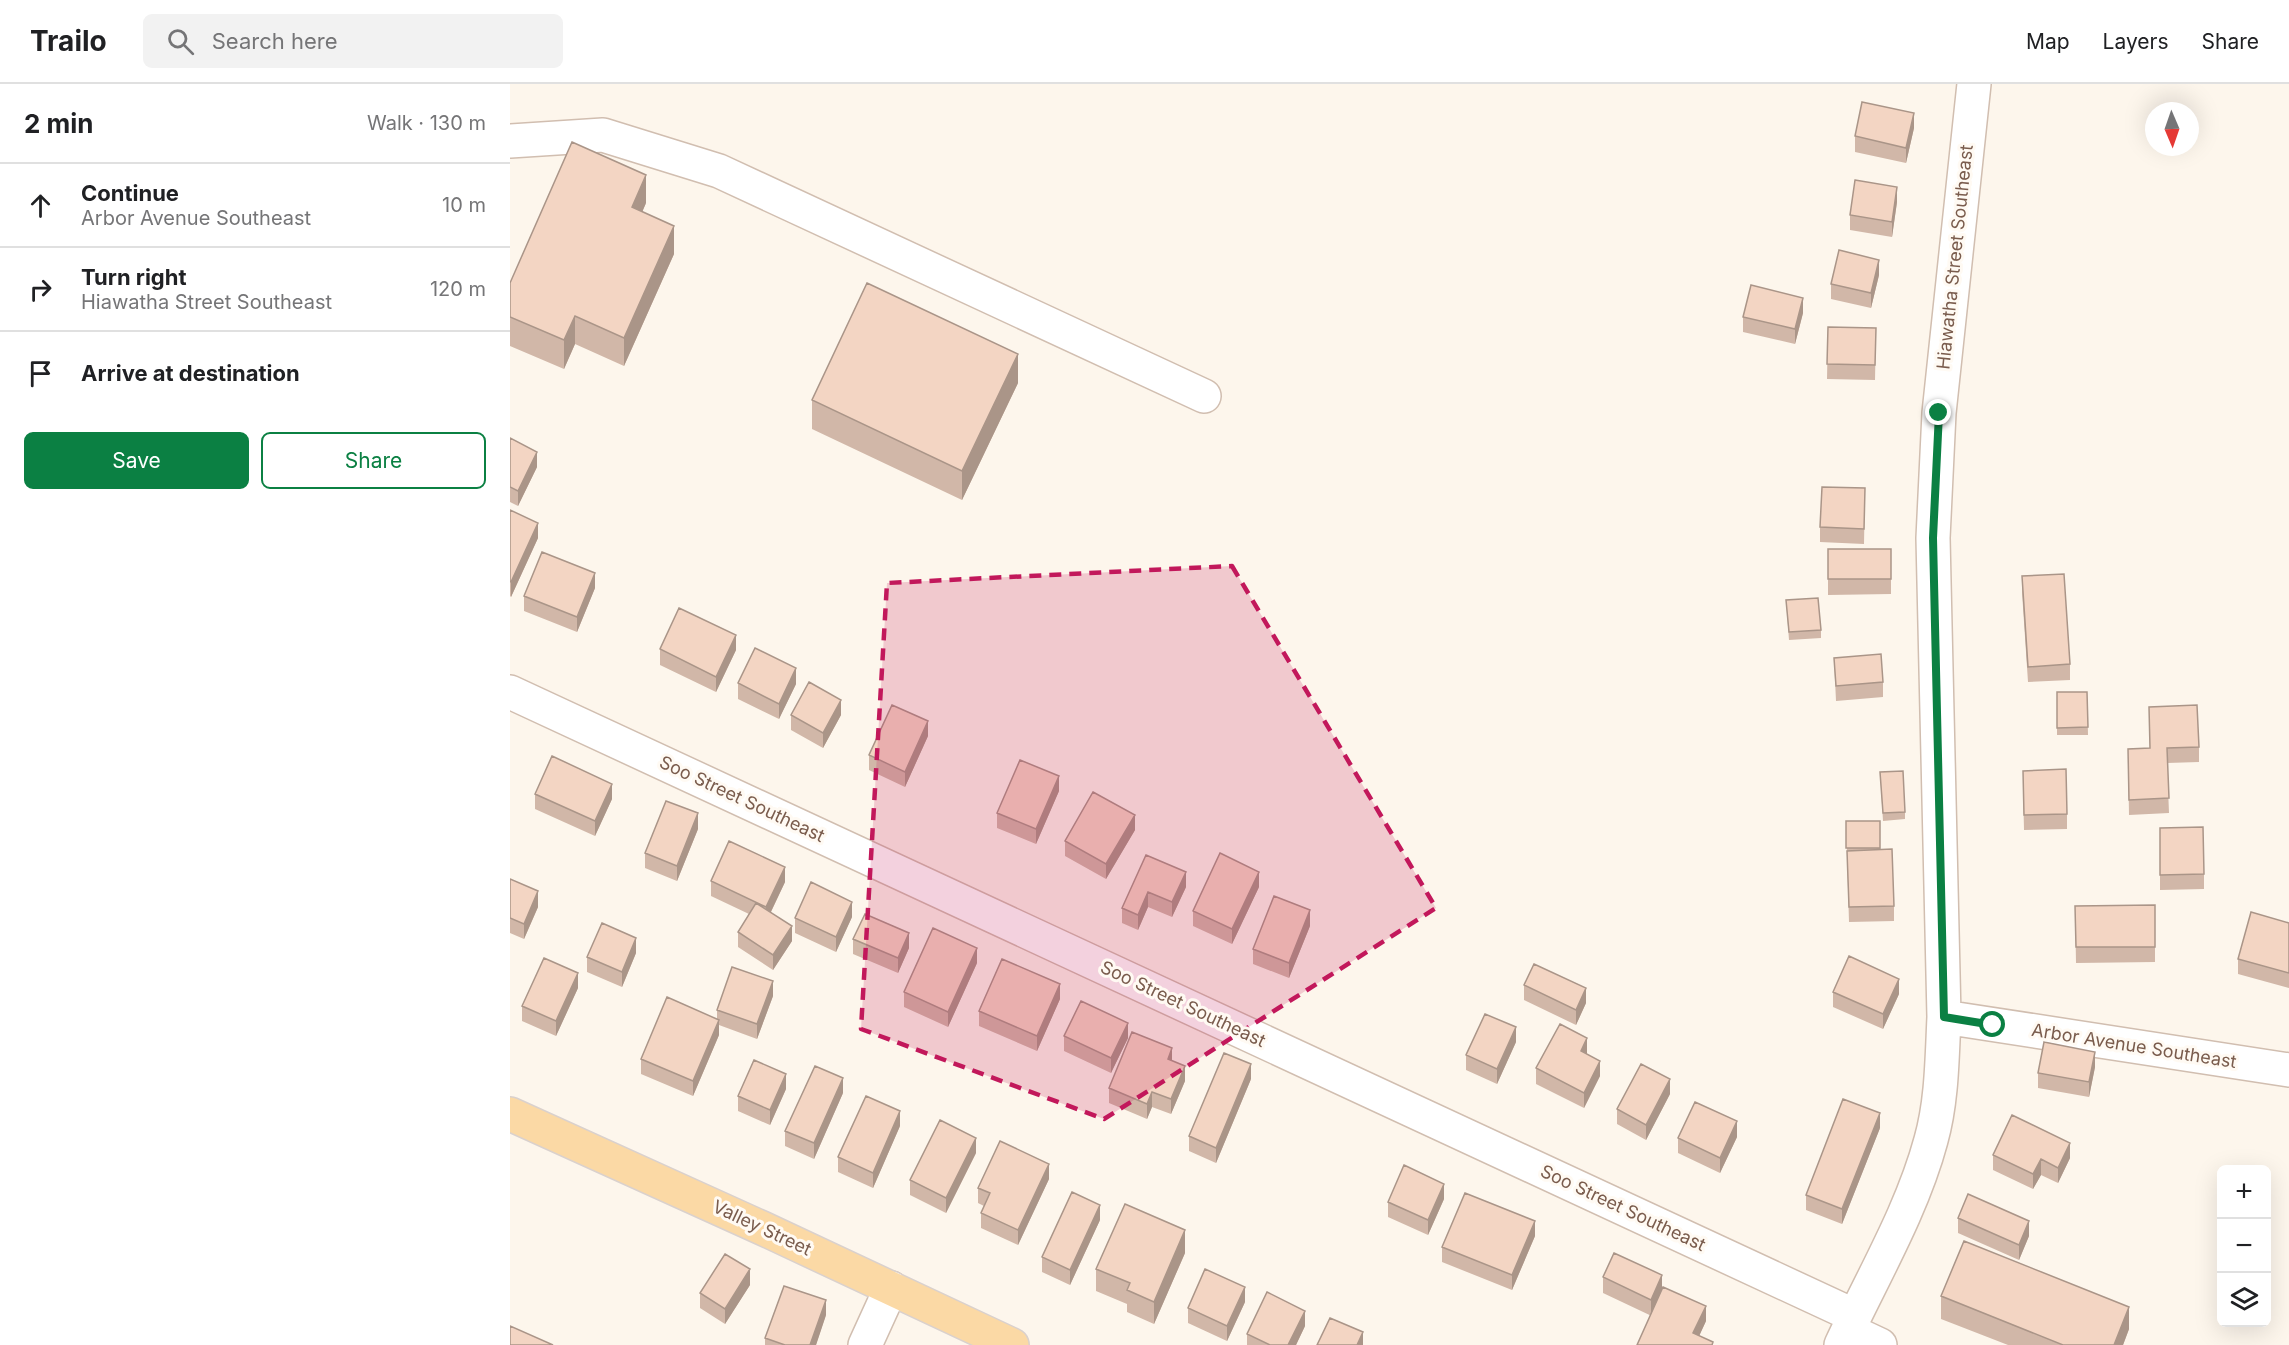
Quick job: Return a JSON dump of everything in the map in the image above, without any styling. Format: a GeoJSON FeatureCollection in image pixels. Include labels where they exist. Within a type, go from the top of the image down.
{"type":"FeatureCollection","features":[{"type":"Feature","properties":{"kind":"main road","name":"Valley Street"},"geometry":{"type":"LineString","coordinates":[[510,1114],[1012,1345]]}},
{"type":"Feature","properties":{"kind":"street","name":"Hiawatha Street Southeast"},"geometry":{"type":"LineString","coordinates":[[1848,1330],[1904,1212],[1932,1140],[1941,1078],[1944,1017],[1933,538],[1939,413],[1974,84]]}},
{"type":"Feature","properties":{"kind":"street"},"geometry":{"type":"LineString","coordinates":[[510,141],[603,135],[719,171],[1204,396]]}},
{"type":"Feature","properties":{"kind":"street","name":"Soo Street Southeast"},"geometry":{"type":"LineString","coordinates":[[510,692],[1880,1345]]}},
{"type":"Feature","properties":{"kind":"street","name":"Arbor Avenue Southeast"},"geometry":{"type":"LineString","coordinates":[[1944,1017],[2289,1070]]}},
{"type":"Feature","properties":{"kind":"street"},"geometry":{"type":"LineString","coordinates":[[865,1345],[891,1288]]}},
{"type":"Feature","properties":{"kind":"highlighted area"},"geometry":{"type":"Polygon","coordinates":[[[1232,566],[1436,908],[1104,1119],[861,1029],[887,583],[1232,566]]]}},
{"type":"Feature","properties":{"kind":"building"},"geometry":{"type":"Polygon","coordinates":[[[1862,102],[1914,113],[1906,148],[1855,136],[1862,102]]]}},
{"type":"Feature","properties":{"kind":"building"},"geometry":{"type":"Polygon","coordinates":[[[572,142],[646,175],[632,207],[674,226],[624,338],[575,316],[564,340],[510,317],[510,283],[572,142]]]}},
{"type":"Feature","properties":{"kind":"building"},"geometry":{"type":"Polygon","coordinates":[[[1855,180],[1897,187],[1892,222],[1850,215],[1855,180]]]}},
{"type":"Feature","properties":{"kind":"building"},"geometry":{"type":"Polygon","coordinates":[[[1839,250],[1879,260],[1871,293],[1831,284],[1839,250]]]}},
{"type":"Feature","properties":{"kind":"building"},"geometry":{"type":"Polygon","coordinates":[[[867,283],[1018,354],[962,471],[812,400],[867,283]]]}},
{"type":"Feature","properties":{"kind":"building"},"geometry":{"type":"Polygon","coordinates":[[[1751,285],[1803,298],[1795,329],[1743,317],[1751,285]]]}},
{"type":"Feature","properties":{"kind":"building"},"geometry":{"type":"Polygon","coordinates":[[[1828,327],[1876,328],[1875,365],[1827,364],[1828,327]]]}},
{"type":"Feature","properties":{"kind":"building"},"geometry":{"type":"Polygon","coordinates":[[[510,438],[537,452],[518,491],[510,487],[510,438]]]}},
{"type":"Feature","properties":{"kind":"building"},"geometry":{"type":"Polygon","coordinates":[[[1822,487],[1865,488],[1864,529],[1820,527],[1822,487]]]}},
{"type":"Feature","properties":{"kind":"building"},"geometry":{"type":"Polygon","coordinates":[[[510,510],[538,523],[511,582],[510,581],[510,510]]]}},
{"type":"Feature","properties":{"kind":"building"},"geometry":{"type":"Polygon","coordinates":[[[1828,549],[1891,549],[1891,579],[1828,579],[1828,549]]]}},
{"type":"Feature","properties":{"kind":"building"},"geometry":{"type":"Polygon","coordinates":[[[542,552],[595,573],[577,617],[524,596],[542,552]]]}},
{"type":"Feature","properties":{"kind":"building"},"geometry":{"type":"Polygon","coordinates":[[[2064,574],[2070,664],[2028,667],[2022,576],[2064,574]]]}},
{"type":"Feature","properties":{"kind":"building"},"geometry":{"type":"Polygon","coordinates":[[[1818,598],[1821,630],[1789,632],[1786,600],[1818,598]]]}},
{"type":"Feature","properties":{"kind":"building"},"geometry":{"type":"Polygon","coordinates":[[[679,608],[736,635],[716,677],[660,649],[679,608]]]}},
{"type":"Feature","properties":{"kind":"building"},"geometry":{"type":"Polygon","coordinates":[[[755,648],[796,668],[779,704],[738,683],[755,648]]]}},
{"type":"Feature","properties":{"kind":"building"},"geometry":{"type":"Polygon","coordinates":[[[1881,654],[1883,682],[1836,686],[1834,658],[1881,654]]]}},
{"type":"Feature","properties":{"kind":"building"},"geometry":{"type":"Polygon","coordinates":[[[809,682],[841,700],[823,733],[791,715],[809,682]]]}},
{"type":"Feature","properties":{"kind":"building"},"geometry":{"type":"Polygon","coordinates":[[[2057,692],[2087,692],[2088,727],[2057,728],[2057,692]]]}},
{"type":"Feature","properties":{"kind":"building"},"geometry":{"type":"Polygon","coordinates":[[[892,705],[928,721],[905,772],[869,755],[892,705]]]}},
{"type":"Feature","properties":{"kind":"building"},"geometry":{"type":"Polygon","coordinates":[[[2197,705],[2199,747],[2167,748],[2169,798],[2129,800],[2128,749],[2150,748],[2149,707],[2197,705]]]}},
{"type":"Feature","properties":{"kind":"building"},"geometry":{"type":"Polygon","coordinates":[[[552,756],[612,784],[595,821],[535,794],[552,756]]]}},
{"type":"Feature","properties":{"kind":"building"},"geometry":{"type":"Polygon","coordinates":[[[1020,760],[1059,776],[1036,829],[997,813],[1020,760]]]}},
{"type":"Feature","properties":{"kind":"building"},"geometry":{"type":"Polygon","coordinates":[[[2066,769],[2067,814],[2024,815],[2023,771],[2066,769]]]}},
{"type":"Feature","properties":{"kind":"building"},"geometry":{"type":"Polygon","coordinates":[[[1903,771],[1905,812],[1883,813],[1880,772],[1903,771]]]}},
{"type":"Feature","properties":{"kind":"building"},"geometry":{"type":"Polygon","coordinates":[[[1093,792],[1135,815],[1106,864],[1065,841],[1093,792]]]}},
{"type":"Feature","properties":{"kind":"building"},"geometry":{"type":"Polygon","coordinates":[[[666,801],[698,813],[677,866],[645,853],[666,801]]]}},
{"type":"Feature","properties":{"kind":"building"},"geometry":{"type":"Polygon","coordinates":[[[1846,821],[1880,821],[1880,848],[1846,848],[1846,821]]]}},
{"type":"Feature","properties":{"kind":"building"},"geometry":{"type":"Polygon","coordinates":[[[2203,827],[2204,874],[2160,875],[2160,828],[2203,827]]]}},
{"type":"Feature","properties":{"kind":"building"},"geometry":{"type":"Polygon","coordinates":[[[729,841],[785,867],[766,907],[711,881],[729,841]]]}},
{"type":"Feature","properties":{"kind":"building"},"geometry":{"type":"Polygon","coordinates":[[[1892,849],[1894,906],[1849,907],[1847,851],[1892,849]]]}},
{"type":"Feature","properties":{"kind":"building"},"geometry":{"type":"Polygon","coordinates":[[[1220,853],[1259,872],[1232,929],[1193,911],[1220,853]]]}},
{"type":"Feature","properties":{"kind":"building"},"geometry":{"type":"Polygon","coordinates":[[[1146,855],[1186,872],[1172,902],[1148,892],[1138,915],[1122,908],[1146,855]]]}},
{"type":"Feature","properties":{"kind":"building"},"geometry":{"type":"Polygon","coordinates":[[[510,879],[538,891],[524,924],[510,918],[510,879]]]}},
{"type":"Feature","properties":{"kind":"building"},"geometry":{"type":"Polygon","coordinates":[[[811,882],[852,902],[836,937],[795,918],[811,882]]]}},
{"type":"Feature","properties":{"kind":"building"},"geometry":{"type":"Polygon","coordinates":[[[1274,896],[1310,910],[1289,963],[1253,949],[1274,896]]]}},
{"type":"Feature","properties":{"kind":"building"},"geometry":{"type":"Polygon","coordinates":[[[756,903],[792,926],[773,955],[738,932],[756,903]]]}},
{"type":"Feature","properties":{"kind":"building"},"geometry":{"type":"Polygon","coordinates":[[[2155,905],[2155,947],[2076,947],[2075,906],[2155,905]]]}},
{"type":"Feature","properties":{"kind":"building"},"geometry":{"type":"Polygon","coordinates":[[[2251,912],[2289,923],[2289,973],[2238,959],[2251,912]]]}},
{"type":"Feature","properties":{"kind":"building"},"geometry":{"type":"Polygon","coordinates":[[[865,914],[909,933],[898,958],[853,939],[865,914]]]}},
{"type":"Feature","properties":{"kind":"building"},"geometry":{"type":"Polygon","coordinates":[[[602,923],[636,938],[622,972],[587,957],[602,923]]]}},
{"type":"Feature","properties":{"kind":"building"},"geometry":{"type":"Polygon","coordinates":[[[933,928],[977,948],[948,1012],[904,992],[933,928]]]}},
{"type":"Feature","properties":{"kind":"building"},"geometry":{"type":"Polygon","coordinates":[[[1849,956],[1899,979],[1883,1014],[1833,992],[1849,956]]]}},
{"type":"Feature","properties":{"kind":"building"},"geometry":{"type":"Polygon","coordinates":[[[544,958],[578,973],[556,1021],[522,1006],[544,958]]]}},
{"type":"Feature","properties":{"kind":"building"},"geometry":{"type":"Polygon","coordinates":[[[1002,959],[1060,984],[1037,1036],[979,1011],[1002,959]]]}},
{"type":"Feature","properties":{"kind":"building"},"geometry":{"type":"Polygon","coordinates":[[[1534,964],[1586,988],[1576,1010],[1524,985],[1534,964]]]}},
{"type":"Feature","properties":{"kind":"building"},"geometry":{"type":"Polygon","coordinates":[[[732,967],[773,981],[757,1024],[717,1010],[732,967]]]}},
{"type":"Feature","properties":{"kind":"building"},"geometry":{"type":"Polygon","coordinates":[[[667,997],[719,1020],[693,1081],[641,1059],[667,997]]]}},
{"type":"Feature","properties":{"kind":"building"},"geometry":{"type":"Polygon","coordinates":[[[1081,1001],[1128,1023],[1111,1058],[1064,1036],[1081,1001]]]}},
{"type":"Feature","properties":{"kind":"building"},"geometry":{"type":"Polygon","coordinates":[[[1485,1014],[1516,1027],[1497,1069],[1466,1055],[1485,1014]]]}},
{"type":"Feature","properties":{"kind":"building"},"geometry":{"type":"Polygon","coordinates":[[[1560,1024],[1587,1038],[1581,1051],[1600,1061],[1584,1093],[1536,1068],[1560,1024]]]}},
{"type":"Feature","properties":{"kind":"building"},"geometry":{"type":"Polygon","coordinates":[[[1132,1032],[1172,1048],[1168,1059],[1185,1066],[1171,1099],[1152,1092],[1147,1104],[1109,1088],[1132,1032]]]}},
{"type":"Feature","properties":{"kind":"building"},"geometry":{"type":"Polygon","coordinates":[[[2044,1042],[2095,1052],[2089,1082],[2038,1073],[2044,1042]]]}},
{"type":"Feature","properties":{"kind":"building"},"geometry":{"type":"Polygon","coordinates":[[[1224,1053],[1251,1064],[1216,1148],[1189,1136],[1224,1053]]]}},
{"type":"Feature","properties":{"kind":"building"},"geometry":{"type":"Polygon","coordinates":[[[754,1060],[786,1074],[770,1110],[738,1096],[754,1060]]]}},
{"type":"Feature","properties":{"kind":"building"},"geometry":{"type":"Polygon","coordinates":[[[1641,1064],[1670,1079],[1646,1125],[1617,1109],[1641,1064]]]}},
{"type":"Feature","properties":{"kind":"building"},"geometry":{"type":"Polygon","coordinates":[[[815,1066],[843,1078],[814,1143],[785,1131],[815,1066]]]}},
{"type":"Feature","properties":{"kind":"building"},"geometry":{"type":"Polygon","coordinates":[[[866,1096],[900,1111],[873,1173],[838,1157],[866,1096]]]}},
{"type":"Feature","properties":{"kind":"building"},"geometry":{"type":"Polygon","coordinates":[[[1843,1099],[1880,1113],[1842,1209],[1806,1195],[1843,1099]]]}},
{"type":"Feature","properties":{"kind":"building"},"geometry":{"type":"Polygon","coordinates":[[[1695,1102],[1737,1121],[1720,1158],[1678,1138],[1695,1102]]]}},
{"type":"Feature","properties":{"kind":"building"},"geometry":{"type":"Polygon","coordinates":[[[2012,1115],[2070,1143],[2058,1168],[2041,1159],[2033,1174],[1993,1155],[2012,1115]]]}},
{"type":"Feature","properties":{"kind":"building"},"geometry":{"type":"Polygon","coordinates":[[[940,1120],[976,1138],[946,1198],[910,1180],[940,1120]]]}},
{"type":"Feature","properties":{"kind":"building"},"geometry":{"type":"Polygon","coordinates":[[[1000,1141],[1049,1164],[1018,1230],[981,1213],[990,1193],[978,1188],[1000,1141]]]}},
{"type":"Feature","properties":{"kind":"building"},"geometry":{"type":"Polygon","coordinates":[[[1404,1165],[1444,1184],[1428,1220],[1388,1202],[1404,1165]]]}},
{"type":"Feature","properties":{"kind":"building"},"geometry":{"type":"Polygon","coordinates":[[[1072,1192],[1100,1205],[1070,1270],[1042,1257],[1072,1192]]]}},
{"type":"Feature","properties":{"kind":"building"},"geometry":{"type":"Polygon","coordinates":[[[1465,1193],[1535,1221],[1512,1275],[1442,1247],[1465,1193]]]}},
{"type":"Feature","properties":{"kind":"building"},"geometry":{"type":"Polygon","coordinates":[[[1968,1194],[2029,1221],[2019,1245],[1958,1218],[1968,1194]]]}},
{"type":"Feature","properties":{"kind":"building"},"geometry":{"type":"Polygon","coordinates":[[[1125,1204],[1185,1230],[1154,1302],[1127,1290],[1130,1283],[1096,1269],[1125,1204]]]}},
{"type":"Feature","properties":{"kind":"building"},"geometry":{"type":"Polygon","coordinates":[[[1964,1241],[2129,1307],[2114,1345],[2063,1345],[1941,1296],[1964,1241]]]}},
{"type":"Feature","properties":{"kind":"building"},"geometry":{"type":"Polygon","coordinates":[[[1614,1253],[1662,1275],[1651,1300],[1603,1277],[1614,1253]]]}},
{"type":"Feature","properties":{"kind":"building"},"geometry":{"type":"Polygon","coordinates":[[[725,1254],[750,1269],[725,1309],[700,1293],[725,1254]]]}},
{"type":"Feature","properties":{"kind":"building"},"geometry":{"type":"Polygon","coordinates":[[[1205,1269],[1245,1287],[1227,1326],[1188,1308],[1205,1269]]]}},
{"type":"Feature","properties":{"kind":"building"},"geometry":{"type":"Polygon","coordinates":[[[784,1286],[826,1300],[810,1345],[785,1345],[765,1338],[784,1286]]]}},
{"type":"Feature","properties":{"kind":"building"},"geometry":{"type":"Polygon","coordinates":[[[1663,1287],[1706,1306],[1693,1333],[1713,1342],[1712,1345],[1637,1345],[1663,1287]]]}},
{"type":"Feature","properties":{"kind":"building"},"geometry":{"type":"Polygon","coordinates":[[[1267,1292],[1305,1311],[1288,1345],[1270,1345],[1247,1334],[1267,1292]]]}},
{"type":"Feature","properties":{"kind":"building"},"geometry":{"type":"Polygon","coordinates":[[[1330,1318],[1363,1332],[1357,1345],[1317,1345],[1330,1318]]]}},
{"type":"Feature","properties":{"kind":"building"},"geometry":{"type":"Polygon","coordinates":[[[510,1326],[553,1345],[510,1345],[510,1326]]]}},
{"type":"Feature","properties":{"kind":"route"},"geometry":{"type":"LineString","coordinates":[[1939,413],[1933,538],[1944,1017],[1993,1025]]}}]}
